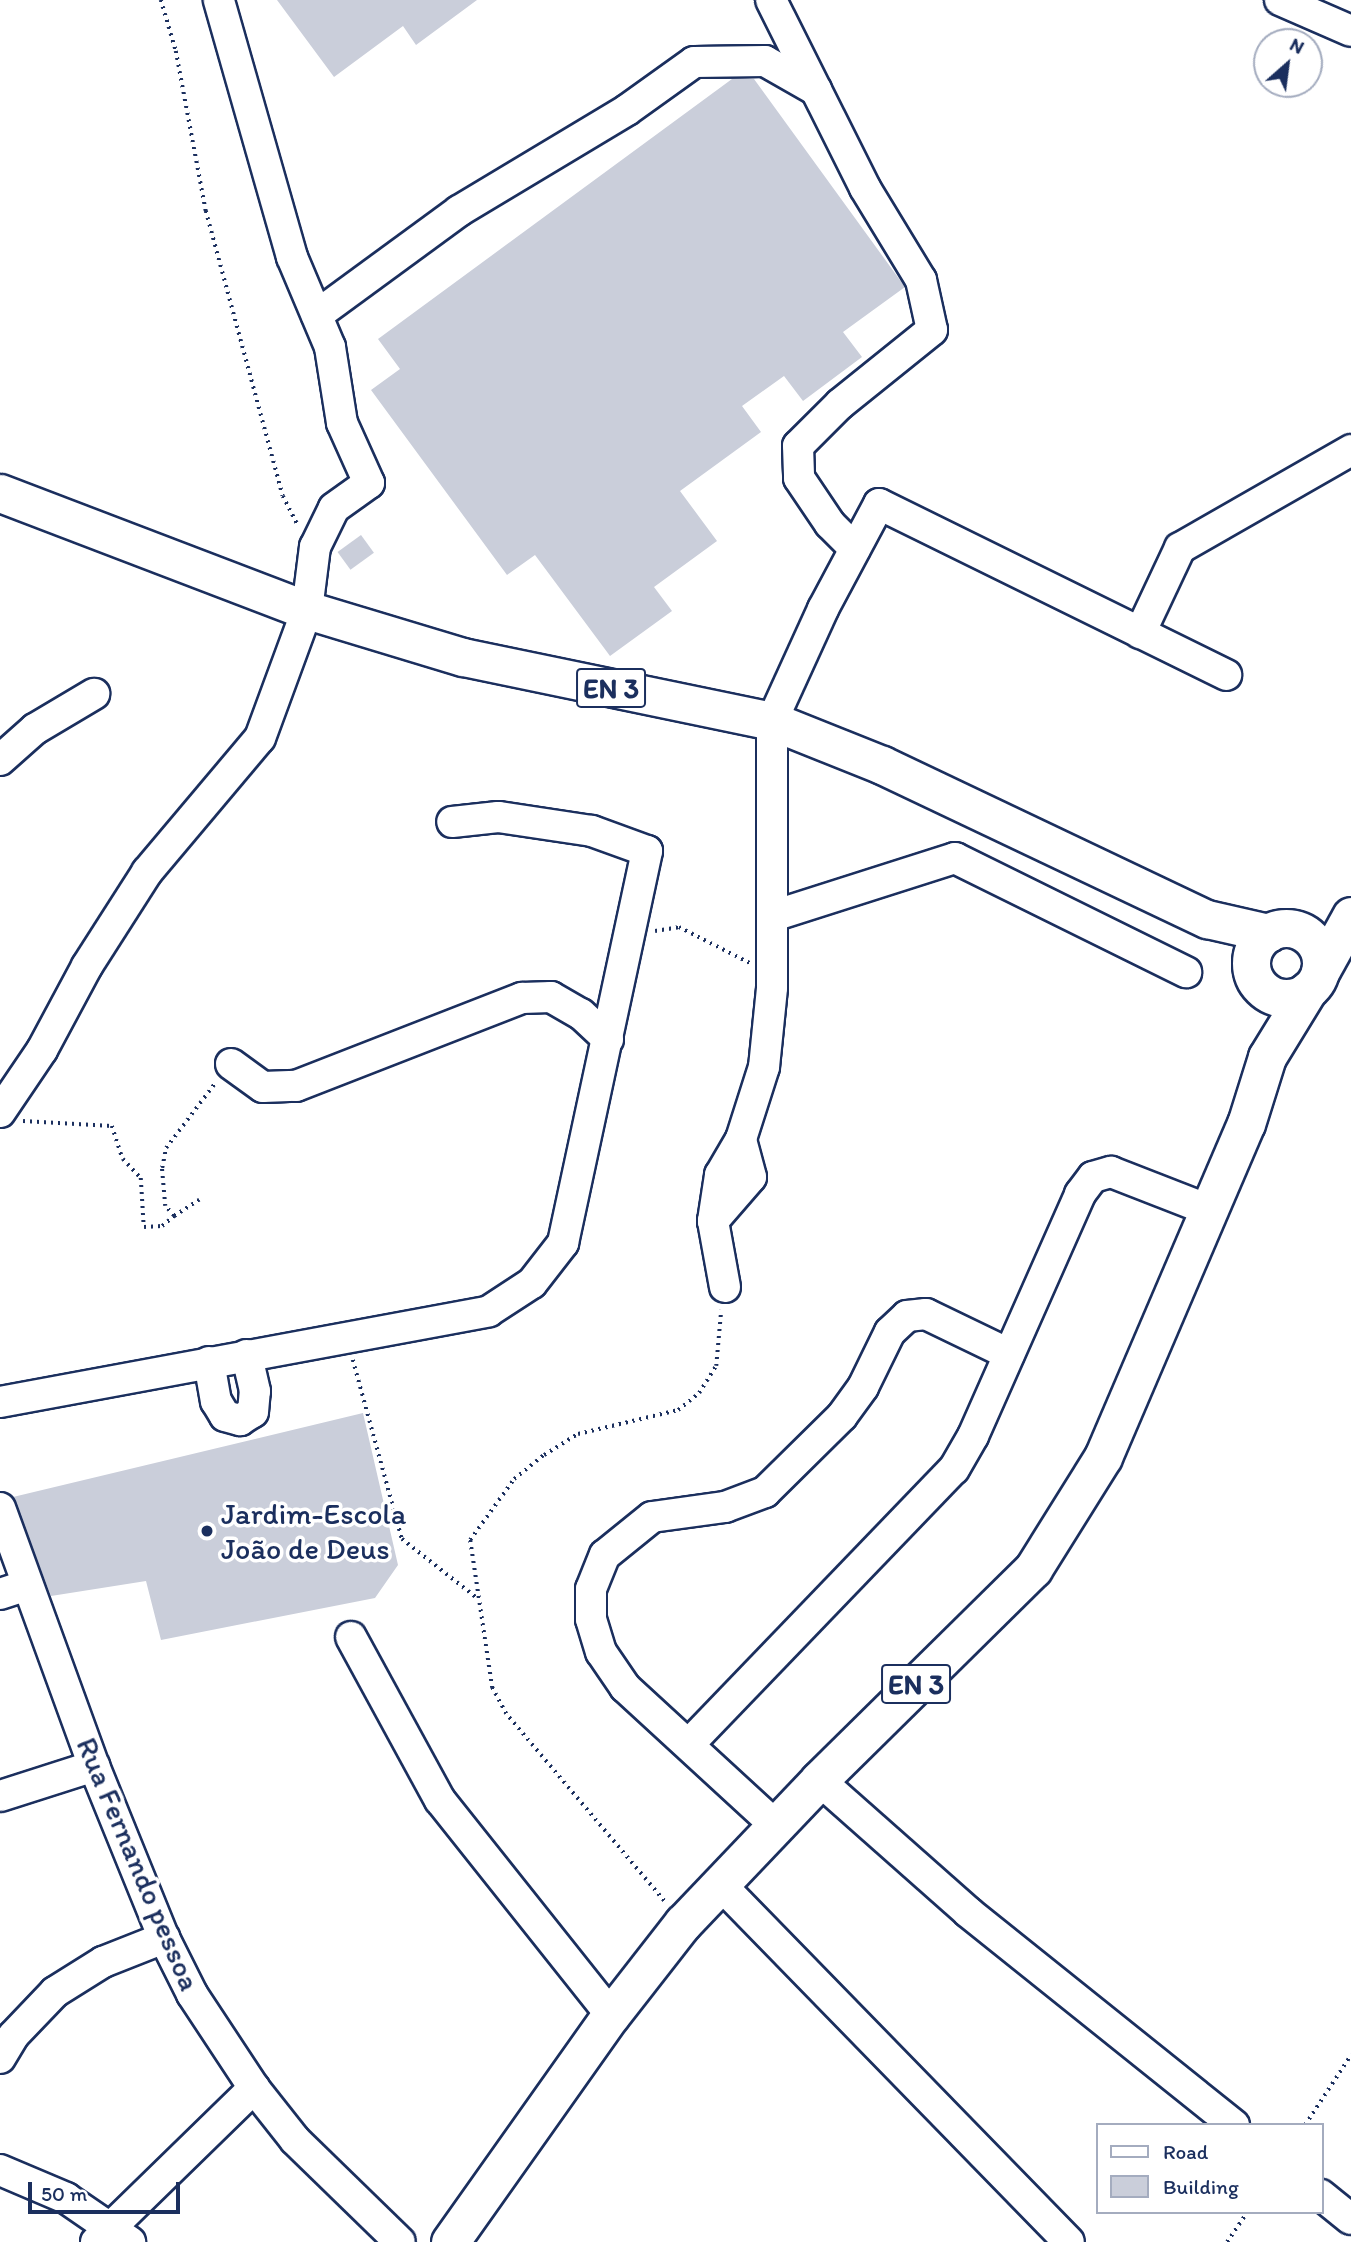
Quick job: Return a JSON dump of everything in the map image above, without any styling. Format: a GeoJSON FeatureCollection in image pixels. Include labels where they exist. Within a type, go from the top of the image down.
{"type":"FeatureCollection","features":[{"type":"Feature","properties":{"kind":"main road","name":"EN 3"},"geometry":{"type":"LineString","coordinates":[[0,493],[307,610],[463,657],[772,721],[882,765],[1207,919],[1283,932]]}},
{"type":"Feature","properties":{"kind":"main road"},"geometry":{"type":"LineString","coordinates":[[1283,932],[1351,905]]}},
{"type":"Feature","properties":{"kind":"main road","name":"EN 3"},"geometry":{"type":"LineString","coordinates":[[450,2242],[611,2015],[683,1923],[719,1882],[819,1780],[1033,1569],[1103,1457],[1246,1124],[1267,1056],[1351,916]]}},
{"type":"Feature","properties":{"kind":"main road","name":"EN 3"},"geometry":{"type":"LineString","coordinates":[[1207,919],[1259,980]]}},
{"type":"Feature","properties":{"kind":"main road","name":"EN 3"},"geometry":{"type":"LineString","coordinates":[[1267,1056],[1255,948],[1283,932]]}},
{"type":"Feature","properties":{"kind":"main road"},"geometry":{"type":"LineString","coordinates":[[1259,980],[1287,998],[1314,981],[1319,951],[1283,932]]}},
{"type":"Feature","properties":{"kind":"street"},"geometry":{"type":"LineString","coordinates":[[5,1118],[87,966],[147,872],[260,738],[307,610],[315,547],[334,508],[369,483],[342,423],[330,347],[292,257],[219,0]]}},
{"type":"Feature","properties":{"kind":"street"},"geometry":{"type":"LineString","coordinates":[[771,0],[865,188],[920,280],[932,330],[840,404],[798,446],[799,478],[830,524],[855,549]]}},
{"type":"Feature","properties":{"kind":"street"},"geometry":{"type":"LineString","coordinates":[[1280,0],[1351,31]]}},
{"type":"Feature","properties":{"kind":"street"},"geometry":{"type":"LineString","coordinates":[[317,315],[459,211],[627,110],[694,62],[765,61],[816,90]]}},
{"type":"Feature","properties":{"kind":"street"},"geometry":{"type":"LineString","coordinates":[[1140,633],[1180,548],[1351,450]]}},
{"type":"Feature","properties":{"kind":"street"},"geometry":{"type":"LineString","coordinates":[[725,1287],[713,1221],[720,1175],[741,1139],[764,1067],[772,968],[772,721],[879,504],[1226,675]]}},
{"type":"Feature","properties":{"kind":"street"},"geometry":{"type":"LineString","coordinates":[[0,760],[35,729],[94,694]]}},
{"type":"Feature","properties":{"kind":"street"},"geometry":{"type":"LineString","coordinates":[[0,1402],[489,1311],[532,1283],[563,1243],[647,851],[593,831],[498,817],[452,822]]}},
{"type":"Feature","properties":{"kind":"street"},"geometry":{"type":"LineString","coordinates":[[773,916],[955,858],[1186,972]]}},
{"type":"Feature","properties":{"kind":"street"},"geometry":{"type":"LineString","coordinates":[[231,1064],[262,1087],[296,1086],[522,998],[551,997],[581,1014],[608,1039]]}},
{"type":"Feature","properties":{"kind":"street"},"geometry":{"type":"LineString","coordinates":[[689,1744],[954,1469],[973,1436],[1080,1194],[1093,1177],[1111,1172],[1209,1210]]}},
{"type":"Feature","properties":{"kind":"street"},"geometry":{"type":"LineString","coordinates":[[775,1825],[625,1686],[601,1652],[591,1619],[590,1589],[605,1555],[652,1517],[725,1507],[765,1492],[842,1416],[863,1387],[890,1332],[907,1316],[926,1314],[1009,1353]]}},
{"type":"Feature","properties":{"kind":"street"},"geometry":{"type":"LineString","coordinates":[[209,1362],[216,1401],[225,1416],[240,1420],[253,1412],[255,1391],[247,1355]]}},
{"type":"Feature","properties":{"kind":"street","name":"Rua Fernando pessoa"},"geometry":{"type":"LineString","coordinates":[[0,1508],[94,1766],[164,1938],[192,1994],[254,2088],[295,2140],[401,2242]]}},
{"type":"Feature","properties":{"kind":"street"},"geometry":{"type":"LineString","coordinates":[[0,1594],[28,1585]]}},
{"type":"Feature","properties":{"kind":"street"},"geometry":{"type":"LineString","coordinates":[[351,1637],[440,1800],[611,2015]]}},
{"type":"Feature","properties":{"kind":"street"},"geometry":{"type":"LineString","coordinates":[[0,1796],[94,1766]]}},
{"type":"Feature","properties":{"kind":"street"},"geometry":{"type":"LineString","coordinates":[[819,1780],[968,1912],[1232,2123]]}},
{"type":"Feature","properties":{"kind":"street"},"geometry":{"type":"LineString","coordinates":[[719,1882],[1069,2242]]}},
{"type":"Feature","properties":{"kind":"street"},"geometry":{"type":"LineString","coordinates":[[0,2058],[13,2036],[55,1992],[103,1962],[164,1938]]}},
{"type":"Feature","properties":{"kind":"street"},"geometry":{"type":"LineString","coordinates":[[0,2170],[66,2198],[112,2237],[254,2088]]}},
{"type":"Feature","properties":{"kind":"street"},"geometry":{"type":"LineString","coordinates":[[1323,2197],[1351,2219]]}},
{"type":"Feature","properties":{"kind":"path"},"geometry":{"type":"LineString","coordinates":[[161,0],[176,51],[206,211],[283,496],[300,527]]}},
{"type":"Feature","properties":{"kind":"path"},"geometry":{"type":"LineString","coordinates":[[630,935],[678,927],[747,963],[772,968]]}},
{"type":"Feature","properties":{"kind":"path"},"geometry":{"type":"LineString","coordinates":[[174,1216],[165,1206],[162,1168],[166,1148],[231,1064]]}},
{"type":"Feature","properties":{"kind":"path"},"geometry":{"type":"LineString","coordinates":[[5,1118],[112,1126],[123,1159],[141,1178],[144,1227],[162,1226],[199,1200]]}},
{"type":"Feature","properties":{"kind":"path"},"geometry":{"type":"LineString","coordinates":[[683,1923],[506,1714],[492,1688],[470,1540],[493,1504],[514,1479],[578,1434],[678,1410],[699,1393],[716,1366],[725,1287]]}},
{"type":"Feature","properties":{"kind":"path"},"geometry":{"type":"LineString","coordinates":[[346,1336],[402,1539],[477,1598]]}},
{"type":"Feature","properties":{"kind":"path"},"geometry":{"type":"LineString","coordinates":[[1306,2123],[1351,2055]]}},
{"type":"Feature","properties":{"kind":"path"},"geometry":{"type":"LineString","coordinates":[[1227,2242],[1246,2214]]}},
{"type":"Feature","properties":{"kind":"building"},"geometry":{"type":"Polygon","coordinates":[[[277,0],[477,0],[416,45],[403,26],[334,77],[277,0]]]}},
{"type":"Feature","properties":{"kind":"building"},"geometry":{"type":"Polygon","coordinates":[[[732,79],[754,79],[905,287],[843,332],[862,357],[803,401],[784,376],[742,406],[761,432],[680,491],[717,541],[654,587],[672,611],[610,656],[535,555],[507,575],[371,390],[400,369],[378,339],[732,79]]]}},
{"type":"Feature","properties":{"kind":"building"},"geometry":{"type":"Polygon","coordinates":[[[361,535],[374,553],[350,570],[338,552],[361,535]]]}},
{"type":"Feature","properties":{"kind":"building","name":"Jardim-Escola João de Deus"},"geometry":{"type":"Polygon","coordinates":[[[363,1413],[398,1565],[375,1598],[161,1640],[146,1581],[51,1596],[13,1497],[363,1413]]]}},
{"type":"Feature","properties":{"kind":"place","name":"Jardim-Escola João de Deus"},"geometry":{"type":"Point","coordinates":[207,1531]}}]}
